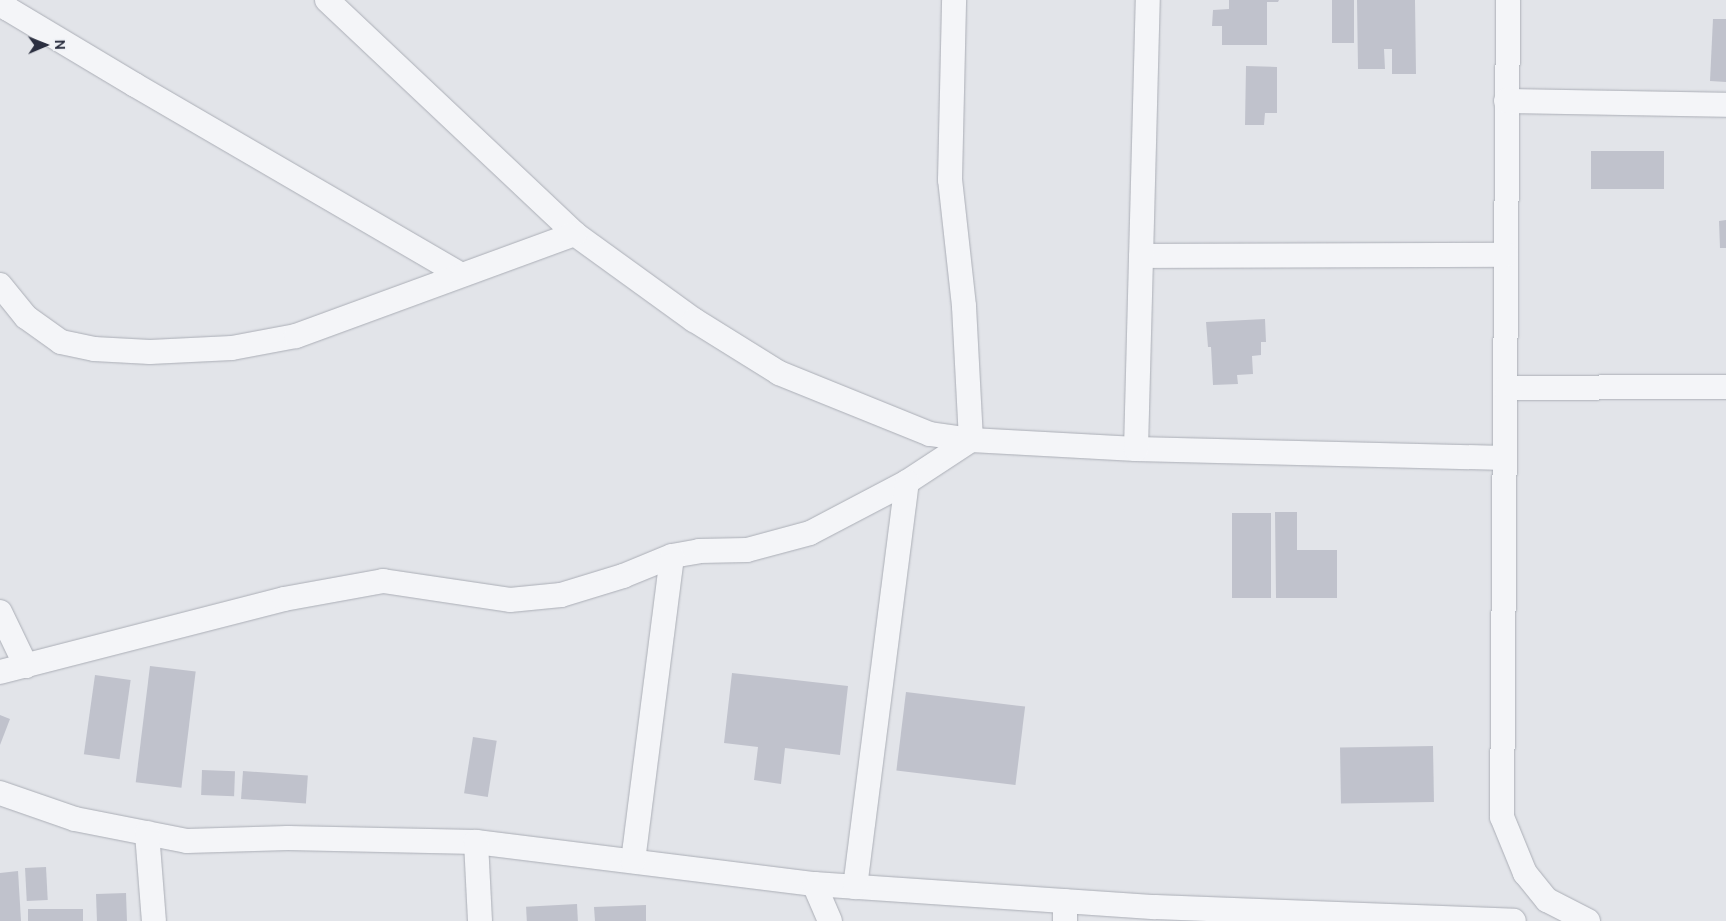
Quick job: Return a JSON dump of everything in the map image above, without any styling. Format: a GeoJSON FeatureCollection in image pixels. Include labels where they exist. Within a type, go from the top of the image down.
{"type":"FeatureCollection","features":[{"type":"Feature","properties":{"kind":"street"},"geometry":{"type":"LineString","coordinates":[[327,0],[575,234],[694,320],[778,373],[930,434],[970,440],[1136,450],[1505,458]]}},
{"type":"Feature","properties":{"kind":"street"},"geometry":{"type":"LineString","coordinates":[[954,0],[950,180],[964,306],[970,440]]}},
{"type":"Feature","properties":{"kind":"street"},"geometry":{"type":"LineString","coordinates":[[1136,450],[1148,0]]}},
{"type":"Feature","properties":{"kind":"street"},"geometry":{"type":"LineString","coordinates":[[1508,0],[1502,817],[1524,873],[1547,900],[1588,921]]}},
{"type":"Feature","properties":{"kind":"street"},"geometry":{"type":"LineString","coordinates":[[3,9],[461,275]]}},
{"type":"Feature","properties":{"kind":"street"},"geometry":{"type":"LineString","coordinates":[[1506,101],[1726,105]]}},
{"type":"Feature","properties":{"kind":"street"},"geometry":{"type":"LineString","coordinates":[[0,285],[26,317],[61,342],[94,349],[150,352],[232,348],[296,336],[575,234]]}},
{"type":"Feature","properties":{"kind":"street"},"geometry":{"type":"LineString","coordinates":[[1141,256],[1506,255]]}},
{"type":"Feature","properties":{"kind":"street"},"geometry":{"type":"LineString","coordinates":[[1505,388],[1726,387]]}},
{"type":"Feature","properties":{"kind":"street"},"geometry":{"type":"LineString","coordinates":[[0,672],[284,599],[358,586],[383,582],[510,600],[561,594],[623,576],[672,556],[699,550],[747,550],[810,533],[908,482],[970,440]]}},
{"type":"Feature","properties":{"kind":"street"},"geometry":{"type":"LineString","coordinates":[[855,887],[908,482]]}},
{"type":"Feature","properties":{"kind":"street"},"geometry":{"type":"LineString","coordinates":[[634,861],[672,556]]}},
{"type":"Feature","properties":{"kind":"street"},"geometry":{"type":"LineString","coordinates":[[0,612],[26,666]]}},
{"type":"Feature","properties":{"kind":"street"},"geometry":{"type":"LineString","coordinates":[[0,793],[75,820],[187,841],[288,838],[476,842],[814,884],[1065,911],[1514,921]]}},
{"type":"Feature","properties":{"kind":"street"},"geometry":{"type":"LineString","coordinates":[[147,833],[154,921]]}},
{"type":"Feature","properties":{"kind":"street"},"geometry":{"type":"LineString","coordinates":[[476,842],[480,921]]}},
{"type":"Feature","properties":{"kind":"street"},"geometry":{"type":"LineString","coordinates":[[814,884],[830,921]]}},
{"type":"Feature","properties":{"kind":"building"},"geometry":{"type":"Polygon","coordinates":[[[1229,0],[1279,0],[1278,2],[1267,2],[1267,45],[1222,45],[1222,26],[1212,26],[1213,10],[1229,9],[1229,0]]]}},
{"type":"Feature","properties":{"kind":"building"},"geometry":{"type":"Polygon","coordinates":[[[1332,0],[1354,0],[1354,43],[1332,43],[1332,0]]]}},
{"type":"Feature","properties":{"kind":"building"},"geometry":{"type":"Polygon","coordinates":[[[1357,0],[1415,0],[1416,74],[1392,74],[1392,49],[1384,49],[1385,69],[1358,69],[1357,0]]]}},
{"type":"Feature","properties":{"kind":"building"},"geometry":{"type":"Polygon","coordinates":[[[1713,19],[1726,19],[1726,82],[1710,81],[1713,19]]]}},
{"type":"Feature","properties":{"kind":"building"},"geometry":{"type":"Polygon","coordinates":[[[1246,66],[1277,67],[1277,113],[1265,113],[1264,125],[1245,125],[1246,66]]]}},
{"type":"Feature","properties":{"kind":"building"},"geometry":{"type":"Polygon","coordinates":[[[1591,151],[1664,151],[1664,189],[1591,189],[1591,151]]]}},
{"type":"Feature","properties":{"kind":"building"},"geometry":{"type":"Polygon","coordinates":[[[1726,220],[1726,248],[1720,248],[1719,221],[1726,220]]]}},
{"type":"Feature","properties":{"kind":"building"},"geometry":{"type":"Polygon","coordinates":[[[1265,319],[1266,342],[1261,342],[1261,355],[1252,356],[1253,374],[1237,375],[1238,384],[1213,385],[1211,347],[1208,347],[1206,322],[1265,319]]]}},
{"type":"Feature","properties":{"kind":"building"},"geometry":{"type":"Polygon","coordinates":[[[1275,512],[1297,512],[1297,550],[1337,550],[1337,598],[1276,598],[1275,512]]]}},
{"type":"Feature","properties":{"kind":"building"},"geometry":{"type":"Polygon","coordinates":[[[1232,513],[1271,513],[1271,598],[1232,598],[1232,513]]]}},
{"type":"Feature","properties":{"kind":"building"},"geometry":{"type":"Polygon","coordinates":[[[150,666],[196,672],[181,788],[136,782],[150,666]]]}},
{"type":"Feature","properties":{"kind":"building"},"geometry":{"type":"Polygon","coordinates":[[[732,673],[848,686],[840,755],[785,748],[781,784],[754,780],[758,747],[724,743],[732,673]]]}},
{"type":"Feature","properties":{"kind":"building"},"geometry":{"type":"Polygon","coordinates":[[[95,675],[131,680],[120,759],[84,754],[95,675]]]}},
{"type":"Feature","properties":{"kind":"building"},"geometry":{"type":"Polygon","coordinates":[[[906,692],[1025,707],[1015,785],[896,770],[906,692]]]}},
{"type":"Feature","properties":{"kind":"building"},"geometry":{"type":"Polygon","coordinates":[[[0,715],[10,719],[0,745],[0,715]]]}},
{"type":"Feature","properties":{"kind":"building"},"geometry":{"type":"Polygon","coordinates":[[[473,737],[497,741],[488,797],[464,793],[473,737]]]}},
{"type":"Feature","properties":{"kind":"building"},"geometry":{"type":"Polygon","coordinates":[[[1433,746],[1434,802],[1341,804],[1340,748],[1433,746]]]}},
{"type":"Feature","properties":{"kind":"building"},"geometry":{"type":"Polygon","coordinates":[[[202,770],[235,771],[234,796],[201,795],[202,770]]]}},
{"type":"Feature","properties":{"kind":"building"},"geometry":{"type":"Polygon","coordinates":[[[243,771],[308,776],[306,803],[241,799],[243,771]]]}},
{"type":"Feature","properties":{"kind":"building"},"geometry":{"type":"Polygon","coordinates":[[[46,867],[48,900],[27,901],[25,868],[46,867]]]}},
{"type":"Feature","properties":{"kind":"building"},"geometry":{"type":"Polygon","coordinates":[[[18,871],[21,921],[0,921],[0,873],[18,871]]]}},
{"type":"Feature","properties":{"kind":"building"},"geometry":{"type":"Polygon","coordinates":[[[126,893],[127,921],[97,921],[96,894],[126,893]]]}},
{"type":"Feature","properties":{"kind":"building"},"geometry":{"type":"Polygon","coordinates":[[[577,904],[578,921],[527,921],[526,907],[577,904]]]}},
{"type":"Feature","properties":{"kind":"building"},"geometry":{"type":"Polygon","coordinates":[[[646,905],[646,921],[595,921],[594,907],[646,905]]]}},
{"type":"Feature","properties":{"kind":"building"},"geometry":{"type":"Polygon","coordinates":[[[28,909],[83,909],[83,921],[28,921],[28,909]]]}}]}
